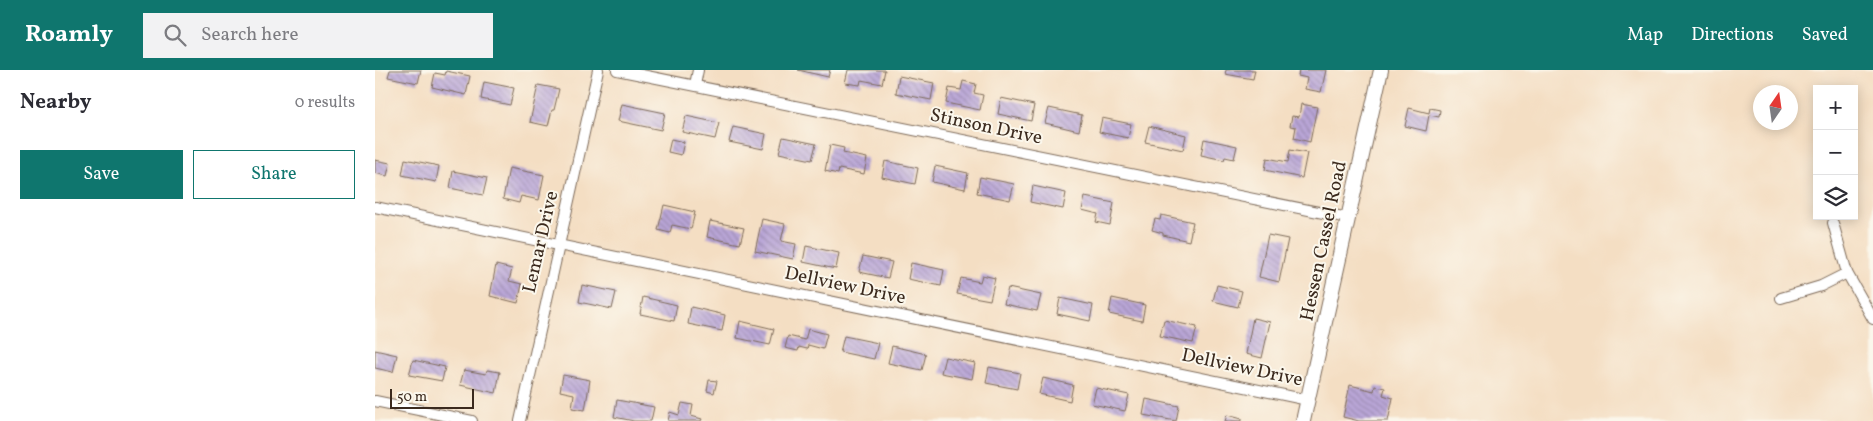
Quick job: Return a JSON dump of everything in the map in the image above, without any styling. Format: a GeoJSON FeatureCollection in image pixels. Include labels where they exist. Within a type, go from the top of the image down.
{"type":"FeatureCollection","features":[{"type":"Feature","properties":{"kind":"main road","name":"Hessen Cassel Road"},"geometry":{"type":"LineString","coordinates":[[1303,421],[1381,70]]}},
{"type":"Feature","properties":{"kind":"street","name":"Lemar Drive"},"geometry":{"type":"LineString","coordinates":[[520,421],[598,70]]}},
{"type":"Feature","properties":{"kind":"street","name":"Stinson Drive"},"geometry":{"type":"LineString","coordinates":[[617,70],[1348,218]]}},
{"type":"Feature","properties":{"kind":"street"},"geometry":{"type":"LineString","coordinates":[[695,85],[698,70]]}},
{"type":"Feature","properties":{"kind":"street","name":"Dellview Drive"},"geometry":{"type":"LineString","coordinates":[[375,206],[1308,400]]}},
{"type":"Feature","properties":{"kind":"street"},"geometry":{"type":"LineString","coordinates":[[1833,223],[1847,273],[1873,319]]}},
{"type":"Feature","properties":{"kind":"street"},"geometry":{"type":"LineString","coordinates":[[1781,298],[1821,286],[1847,273]]}},
{"type":"Feature","properties":{"kind":"street"},"geometry":{"type":"LineString","coordinates":[[375,401],[473,421]]}},
{"type":"Feature","properties":{"kind":"building"},"geometry":{"type":"Polygon","coordinates":[[[390,70],[421,70],[418,83],[388,77],[390,70]]]}},
{"type":"Feature","properties":{"kind":"building"},"geometry":{"type":"Polygon","coordinates":[[[798,70],[830,70],[828,77],[798,70]]]}},
{"type":"Feature","properties":{"kind":"building"},"geometry":{"type":"Polygon","coordinates":[[[848,70],[885,70],[882,84],[861,80],[860,85],[845,83],[848,70]]]}},
{"type":"Feature","properties":{"kind":"building"},"geometry":{"type":"Polygon","coordinates":[[[1226,70],[1255,70],[1253,79],[1225,74],[1226,70]]]}},
{"type":"Feature","properties":{"kind":"building"},"geometry":{"type":"Polygon","coordinates":[[[1299,70],[1326,70],[1321,92],[1305,89],[1307,78],[1298,76],[1299,70]]]}},
{"type":"Feature","properties":{"kind":"building"},"geometry":{"type":"Polygon","coordinates":[[[446,71],[470,76],[466,95],[432,87],[435,73],[445,75],[446,71]]]}},
{"type":"Feature","properties":{"kind":"building"},"geometry":{"type":"Polygon","coordinates":[[[899,76],[934,83],[931,100],[896,93],[899,76]]]}},
{"type":"Feature","properties":{"kind":"building"},"geometry":{"type":"Polygon","coordinates":[[[963,81],[976,84],[974,93],[983,95],[980,110],[946,103],[949,88],[961,90],[963,81]]]}},
{"type":"Feature","properties":{"kind":"building"},"geometry":{"type":"Polygon","coordinates":[[[484,82],[514,88],[510,105],[481,99],[484,82]]]}},
{"type":"Feature","properties":{"kind":"building"},"geometry":{"type":"Polygon","coordinates":[[[538,85],[559,89],[548,126],[530,122],[538,85]]]}},
{"type":"Feature","properties":{"kind":"building"},"geometry":{"type":"Polygon","coordinates":[[[1001,98],[1034,105],[1031,121],[998,114],[1001,98]]]}},
{"type":"Feature","properties":{"kind":"building"},"geometry":{"type":"Polygon","coordinates":[[[622,104],[665,113],[661,130],[618,121],[622,104]]]}},
{"type":"Feature","properties":{"kind":"building"},"geometry":{"type":"Polygon","coordinates":[[[1301,104],[1317,107],[1310,142],[1294,138],[1296,127],[1290,126],[1292,116],[1299,117],[1301,104]]]}},
{"type":"Feature","properties":{"kind":"building"},"geometry":{"type":"Polygon","coordinates":[[[1049,108],[1082,115],[1079,131],[1045,123],[1049,108]]]}},
{"type":"Feature","properties":{"kind":"building"},"geometry":{"type":"Polygon","coordinates":[[[1409,108],[1429,113],[1430,108],[1440,110],[1439,117],[1429,115],[1426,131],[1405,126],[1409,108]]]}},
{"type":"Feature","properties":{"kind":"building"},"geometry":{"type":"Polygon","coordinates":[[[686,116],[719,123],[715,139],[682,132],[686,116]]]}},
{"type":"Feature","properties":{"kind":"building"},"geometry":{"type":"Polygon","coordinates":[[[1102,118],[1131,124],[1128,138],[1099,132],[1102,118]]]}},
{"type":"Feature","properties":{"kind":"building"},"geometry":{"type":"Polygon","coordinates":[[[1149,126],[1186,135],[1183,150],[1145,142],[1149,126]]]}},
{"type":"Feature","properties":{"kind":"building"},"geometry":{"type":"Polygon","coordinates":[[[733,127],[766,134],[763,149],[729,142],[733,127]]]}},
{"type":"Feature","properties":{"kind":"building"},"geometry":{"type":"Polygon","coordinates":[[[783,137],[816,144],[812,160],[779,153],[783,137]]]}},
{"type":"Feature","properties":{"kind":"building"},"geometry":{"type":"Polygon","coordinates":[[[671,139],[684,142],[681,155],[668,152],[671,139]]]}},
{"type":"Feature","properties":{"kind":"building"},"geometry":{"type":"Polygon","coordinates":[[[1204,139],[1237,146],[1234,159],[1225,157],[1224,160],[1201,155],[1204,139]]]}},
{"type":"Feature","properties":{"kind":"building"},"geometry":{"type":"Polygon","coordinates":[[[830,145],[844,148],[843,153],[867,158],[864,174],[839,169],[838,174],[825,171],[830,145]]]}},
{"type":"Feature","properties":{"kind":"building"},"geometry":{"type":"Polygon","coordinates":[[[1290,150],[1307,153],[1302,178],[1265,170],[1267,158],[1288,162],[1290,150]]]}},
{"type":"Feature","properties":{"kind":"building"},"geometry":{"type":"Polygon","coordinates":[[[405,159],[439,166],[436,182],[402,175],[405,159]]]}},
{"type":"Feature","properties":{"kind":"building"},"geometry":{"type":"Polygon","coordinates":[[[375,160],[390,163],[387,176],[375,173],[375,160]]]}},
{"type":"Feature","properties":{"kind":"building"},"geometry":{"type":"Polygon","coordinates":[[[885,161],[918,168],[915,184],[882,177],[885,161]]]}},
{"type":"Feature","properties":{"kind":"building"},"geometry":{"type":"Polygon","coordinates":[[[935,166],[968,173],[965,189],[932,182],[935,166]]]}},
{"type":"Feature","properties":{"kind":"building"},"geometry":{"type":"Polygon","coordinates":[[[509,168],[544,175],[539,200],[521,196],[519,203],[503,199],[509,168]]]}},
{"type":"Feature","properties":{"kind":"building"},"geometry":{"type":"Polygon","coordinates":[[[453,171],[487,178],[483,195],[450,188],[453,171]]]}},
{"type":"Feature","properties":{"kind":"building"},"geometry":{"type":"Polygon","coordinates":[[[980,177],[1014,184],[1010,200],[977,193],[980,177]]]}},
{"type":"Feature","properties":{"kind":"building"},"geometry":{"type":"Polygon","coordinates":[[[1033,186],[1066,193],[1063,209],[1030,202],[1033,186]]]}},
{"type":"Feature","properties":{"kind":"building"},"geometry":{"type":"Polygon","coordinates":[[[1085,197],[1114,203],[1110,225],[1096,222],[1098,214],[1082,210],[1085,197]]]}},
{"type":"Feature","properties":{"kind":"building"},"geometry":{"type":"Polygon","coordinates":[[[664,205],[695,212],[691,229],[672,225],[670,233],[658,230],[664,205]]]}},
{"type":"Feature","properties":{"kind":"building"},"geometry":{"type":"Polygon","coordinates":[[[1161,215],[1193,222],[1189,241],[1163,235],[1163,233],[1152,230],[1155,219],[1160,220],[1161,215]]]}},
{"type":"Feature","properties":{"kind":"building"},"geometry":{"type":"Polygon","coordinates":[[[762,219],[785,224],[781,241],[796,244],[793,259],[755,251],[762,219]]]}},
{"type":"Feature","properties":{"kind":"building"},"geometry":{"type":"Polygon","coordinates":[[[710,221],[744,228],[740,244],[707,237],[710,221]]]}},
{"type":"Feature","properties":{"kind":"building"},"geometry":{"type":"Polygon","coordinates":[[[1268,235],[1288,239],[1279,282],[1259,277],[1268,235]]]}},
{"type":"Feature","properties":{"kind":"building"},"geometry":{"type":"Polygon","coordinates":[[[806,246],[839,253],[836,269],[803,262],[806,246]]]}},
{"type":"Feature","properties":{"kind":"building"},"geometry":{"type":"Polygon","coordinates":[[[863,256],[892,262],[888,278],[859,272],[863,256]]]}},
{"type":"Feature","properties":{"kind":"building"},"geometry":{"type":"Polygon","coordinates":[[[911,263],[944,270],[941,286],[908,279],[911,263]]]}},
{"type":"Feature","properties":{"kind":"building"},"geometry":{"type":"Polygon","coordinates":[[[496,265],[512,269],[509,281],[522,284],[518,303],[490,296],[496,265]]]}},
{"type":"Feature","properties":{"kind":"building"},"geometry":{"type":"Polygon","coordinates":[[[982,275],[995,278],[990,300],[957,294],[961,278],[980,282],[982,275]]]}},
{"type":"Feature","properties":{"kind":"building"},"geometry":{"type":"Polygon","coordinates":[[[582,285],[616,292],[612,309],[579,302],[582,285]]]}},
{"type":"Feature","properties":{"kind":"building"},"geometry":{"type":"Polygon","coordinates":[[[1217,285],[1242,291],[1238,307],[1213,301],[1217,285]]]}},
{"type":"Feature","properties":{"kind":"building"},"geometry":{"type":"Polygon","coordinates":[[[1008,288],[1041,295],[1037,311],[1004,304],[1008,288]]]}},
{"type":"Feature","properties":{"kind":"building"},"geometry":{"type":"Polygon","coordinates":[[[643,297],[677,305],[674,321],[640,314],[643,297]]]}},
{"type":"Feature","properties":{"kind":"building"},"geometry":{"type":"Polygon","coordinates":[[[1060,298],[1093,305],[1090,321],[1057,314],[1060,298]]]}},
{"type":"Feature","properties":{"kind":"building"},"geometry":{"type":"Polygon","coordinates":[[[1112,298],[1145,305],[1142,321],[1109,314],[1112,298]]]}},
{"type":"Feature","properties":{"kind":"building"},"geometry":{"type":"Polygon","coordinates":[[[691,307],[725,315],[722,331],[688,324],[691,307]]]}},
{"type":"Feature","properties":{"kind":"building"},"geometry":{"type":"Polygon","coordinates":[[[1253,318],[1270,322],[1262,358],[1246,354],[1253,318]]]}},
{"type":"Feature","properties":{"kind":"building"},"geometry":{"type":"Polygon","coordinates":[[[1164,320],[1197,327],[1193,343],[1160,336],[1164,320]]]}},
{"type":"Feature","properties":{"kind":"building"},"geometry":{"type":"Polygon","coordinates":[[[740,321],[774,329],[770,345],[737,338],[740,321]]]}},
{"type":"Feature","properties":{"kind":"building"},"geometry":{"type":"Polygon","coordinates":[[[808,329],[827,334],[823,349],[808,345],[807,349],[799,347],[798,351],[785,348],[788,336],[805,340],[808,329]]]}},
{"type":"Feature","properties":{"kind":"building"},"geometry":{"type":"Polygon","coordinates":[[[844,336],[878,343],[874,359],[840,352],[844,336]]]}},
{"type":"Feature","properties":{"kind":"building"},"geometry":{"type":"Polygon","coordinates":[[[892,346],[926,354],[922,370],[888,363],[892,346]]]}},
{"type":"Feature","properties":{"kind":"building"},"geometry":{"type":"Polygon","coordinates":[[[375,350],[397,355],[393,372],[375,368],[375,350]]]}},
{"type":"Feature","properties":{"kind":"building"},"geometry":{"type":"Polygon","coordinates":[[[945,357],[975,363],[972,379],[941,373],[945,357]]]}},
{"type":"Feature","properties":{"kind":"building"},"geometry":{"type":"Polygon","coordinates":[[[413,360],[445,367],[442,381],[409,375],[413,360]]]}},
{"type":"Feature","properties":{"kind":"building"},"geometry":{"type":"Polygon","coordinates":[[[989,367],[1020,373],[1017,389],[986,383],[989,367]]]}},
{"type":"Feature","properties":{"kind":"building"},"geometry":{"type":"Polygon","coordinates":[[[464,370],[486,374],[487,370],[500,372],[496,393],[460,385],[464,370]]]}},
{"type":"Feature","properties":{"kind":"building"},"geometry":{"type":"Polygon","coordinates":[[[563,375],[590,380],[585,410],[572,408],[574,394],[560,391],[563,375]]]}},
{"type":"Feature","properties":{"kind":"building"},"geometry":{"type":"Polygon","coordinates":[[[1043,378],[1073,385],[1070,401],[1039,394],[1043,378]]]}},
{"type":"Feature","properties":{"kind":"building"},"geometry":{"type":"Polygon","coordinates":[[[709,380],[717,381],[714,393],[707,391],[709,380]]]}},
{"type":"Feature","properties":{"kind":"building"},"geometry":{"type":"Polygon","coordinates":[[[1350,385],[1374,391],[1375,386],[1385,388],[1383,395],[1393,398],[1388,421],[1359,421],[1343,417],[1350,385]]]}},
{"type":"Feature","properties":{"kind":"building"},"geometry":{"type":"Polygon","coordinates":[[[1096,388],[1129,395],[1125,411],[1092,404],[1096,388]]]}},
{"type":"Feature","properties":{"kind":"building"},"geometry":{"type":"Polygon","coordinates":[[[1146,399],[1179,406],[1176,421],[1143,415],[1146,399]]]}},
{"type":"Feature","properties":{"kind":"building"},"geometry":{"type":"Polygon","coordinates":[[[617,400],[654,407],[651,421],[634,421],[614,417],[617,400]]]}},
{"type":"Feature","properties":{"kind":"building"},"geometry":{"type":"Polygon","coordinates":[[[682,403],[693,405],[691,416],[702,419],[701,421],[668,421],[670,412],[679,415],[682,403]]]}},
{"type":"Feature","properties":{"kind":"building"},"geometry":{"type":"Polygon","coordinates":[[[1227,415],[1242,419],[1242,421],[1225,421],[1227,415]]]}}]}
